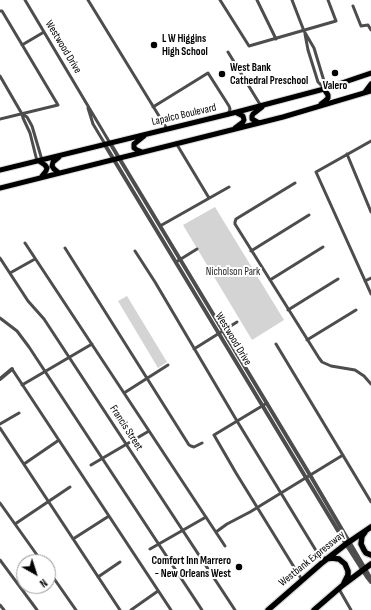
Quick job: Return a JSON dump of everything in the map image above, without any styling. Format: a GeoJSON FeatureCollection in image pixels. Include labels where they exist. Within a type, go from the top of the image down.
{"type":"FeatureCollection","features":[{"type":"Feature","properties":{"kind":"highway","name":"Westbank Expressway"},"geometry":{"type":"LineString","coordinates":[[268,610],[324,561],[369,528]]}},
{"type":"Feature","properties":{"kind":"highway"},"geometry":{"type":"LineString","coordinates":[[369,528],[362,536],[361,544],[364,550],[371,555]]}},
{"type":"Feature","properties":{"kind":"highway"},"geometry":{"type":"LineString","coordinates":[[324,561],[332,558],[339,559],[345,564],[348,575],[341,587]]}},
{"type":"Feature","properties":{"kind":"highway"},"geometry":{"type":"LineString","coordinates":[[317,609],[341,587],[371,564]]}},
{"type":"Feature","properties":{"kind":"main road","name":"Lapalco Boulevard"},"geometry":{"type":"LineString","coordinates":[[0,170],[228,115],[324,89],[371,73]]}},
{"type":"Feature","properties":{"kind":"main road"},"geometry":{"type":"LineString","coordinates":[[364,75],[371,80]]}},
{"type":"Feature","properties":{"kind":"main road"},"geometry":{"type":"LineString","coordinates":[[364,93],[371,84]]}},
{"type":"Feature","properties":{"kind":"main road"},"geometry":{"type":"LineString","coordinates":[[301,112],[325,101],[328,96],[324,89]]}},
{"type":"Feature","properties":{"kind":"main road"},"geometry":{"type":"LineString","coordinates":[[0,188],[39,177],[233,130],[371,91]]}},
{"type":"Feature","properties":{"kind":"main road"},"geometry":{"type":"LineString","coordinates":[[259,123],[252,119],[252,116],[263,105]]}},
{"type":"Feature","properties":{"kind":"main road"},"geometry":{"type":"LineString","coordinates":[[233,130],[244,120],[243,116],[235,113]]}},
{"type":"Feature","properties":{"kind":"main road"},"geometry":{"type":"LineString","coordinates":[[142,152],[134,148],[134,144],[146,134]]}},
{"type":"Feature","properties":{"kind":"main road"},"geometry":{"type":"LineString","coordinates":[[59,156],[53,162],[52,166],[59,173]]}},
{"type":"Feature","properties":{"kind":"main road"},"geometry":{"type":"LineString","coordinates":[[39,161],[47,168],[44,174],[39,177]]}},
{"type":"Feature","properties":{"kind":"street","name":"Westwood Drive"},"geometry":{"type":"LineString","coordinates":[[25,0],[86,102],[108,144],[224,331],[310,475],[348,543]]}},
{"type":"Feature","properties":{"kind":"street"},"geometry":{"type":"LineString","coordinates":[[88,0],[167,129]]}},
{"type":"Feature","properties":{"kind":"street"},"geometry":{"type":"LineString","coordinates":[[220,0],[249,46],[336,21],[328,0]]}},
{"type":"Feature","properties":{"kind":"street"},"geometry":{"type":"LineString","coordinates":[[257,0],[276,39]]}},
{"type":"Feature","properties":{"kind":"street"},"geometry":{"type":"LineString","coordinates":[[292,0],[304,31],[318,82],[324,89]]}},
{"type":"Feature","properties":{"kind":"street"},"geometry":{"type":"LineString","coordinates":[[353,6],[361,26],[368,25],[371,30]]}},
{"type":"Feature","properties":{"kind":"street"},"geometry":{"type":"LineString","coordinates":[[0,119],[58,105],[1,11]]}},
{"type":"Feature","properties":{"kind":"street"},"geometry":{"type":"LineString","coordinates":[[304,31],[314,48],[324,81],[324,89]]}},
{"type":"Feature","properties":{"kind":"street"},"geometry":{"type":"LineString","coordinates":[[22,45],[44,32]]}},
{"type":"Feature","properties":{"kind":"street"},"geometry":{"type":"LineString","coordinates":[[228,52],[263,105]]}},
{"type":"Feature","properties":{"kind":"street"},"geometry":{"type":"LineString","coordinates":[[153,107],[208,73],[229,106],[230,109],[228,115]]}},
{"type":"Feature","properties":{"kind":"street"},"geometry":{"type":"LineString","coordinates":[[0,76],[22,114],[27,117],[32,126],[39,161]]}},
{"type":"Feature","properties":{"kind":"street"},"geometry":{"type":"LineString","coordinates":[[371,141],[316,172],[371,294]]}},
{"type":"Feature","properties":{"kind":"street"},"geometry":{"type":"LineString","coordinates":[[176,143],[209,198]]}},
{"type":"Feature","properties":{"kind":"street"},"geometry":{"type":"LineString","coordinates":[[347,154],[371,212]]}},
{"type":"Feature","properties":{"kind":"street","name":"Westwood Drive"},"geometry":{"type":"LineString","coordinates":[[117,159],[160,226],[220,334],[306,478],[371,580]]}},
{"type":"Feature","properties":{"kind":"street"},"geometry":{"type":"LineString","coordinates":[[295,184],[236,219],[234,222],[316,355],[322,362],[335,367],[355,370],[364,376],[371,384]]}},
{"type":"Feature","properties":{"kind":"street"},"geometry":{"type":"LineString","coordinates":[[160,226],[229,187]]}},
{"type":"Feature","properties":{"kind":"street"},"geometry":{"type":"LineString","coordinates":[[252,250],[309,215]]}},
{"type":"Feature","properties":{"kind":"street"},"geometry":{"type":"LineString","coordinates":[[25,243],[225,546]]}},
{"type":"Feature","properties":{"kind":"street"},"geometry":{"type":"LineString","coordinates":[[270,280],[324,247]]}},
{"type":"Feature","properties":{"kind":"street"},"geometry":{"type":"LineString","coordinates":[[65,248],[189,445],[194,447],[202,443]]}},
{"type":"Feature","properties":{"kind":"street"},"geometry":{"type":"LineString","coordinates":[[179,260],[197,249]]}},
{"type":"Feature","properties":{"kind":"street"},"geometry":{"type":"LineString","coordinates":[[135,251],[155,282],[280,493],[324,561]]}},
{"type":"Feature","properties":{"kind":"street","name":"Francis Street"},"geometry":{"type":"LineString","coordinates":[[0,258],[28,301],[44,320],[235,610]]}},
{"type":"Feature","properties":{"kind":"street"},"geometry":{"type":"LineString","coordinates":[[10,273],[35,259]]}},
{"type":"Feature","properties":{"kind":"street"},"geometry":{"type":"LineString","coordinates":[[365,281],[371,278]]}},
{"type":"Feature","properties":{"kind":"street"},"geometry":{"type":"LineString","coordinates":[[288,310],[338,279]]}},
{"type":"Feature","properties":{"kind":"street"},"geometry":{"type":"LineString","coordinates":[[307,340],[356,310]]}},
{"type":"Feature","properties":{"kind":"street"},"geometry":{"type":"LineString","coordinates":[[0,318],[21,336],[46,371],[202,610]]}},
{"type":"Feature","properties":{"kind":"street"},"geometry":{"type":"LineString","coordinates":[[194,349],[237,322]]}},
{"type":"Feature","properties":{"kind":"street"},"geometry":{"type":"LineString","coordinates":[[22,385],[92,344]]}},
{"type":"Feature","properties":{"kind":"street"},"geometry":{"type":"LineString","coordinates":[[276,344],[371,502]]}},
{"type":"Feature","properties":{"kind":"street"},"geometry":{"type":"LineString","coordinates":[[124,393],[168,365]]}},
{"type":"Feature","properties":{"kind":"street"},"geometry":{"type":"LineString","coordinates":[[0,378],[12,369],[171,610]]}},
{"type":"Feature","properties":{"kind":"street"},"geometry":{"type":"LineString","coordinates":[[267,403],[214,435],[302,580]]}},
{"type":"Feature","properties":{"kind":"street"},"geometry":{"type":"LineString","coordinates":[[0,424],[19,413]]}},
{"type":"Feature","properties":{"kind":"street"},"geometry":{"type":"LineString","coordinates":[[0,428],[118,609]]}},
{"type":"Feature","properties":{"kind":"street"},"geometry":{"type":"LineString","coordinates":[[91,465],[149,431]]}},
{"type":"Feature","properties":{"kind":"street"},"geometry":{"type":"LineString","coordinates":[[24,464],[59,440]]}},
{"type":"Feature","properties":{"kind":"street"},"geometry":{"type":"LineString","coordinates":[[216,532],[343,455]]}},
{"type":"Feature","properties":{"kind":"street"},"geometry":{"type":"LineString","coordinates":[[15,524],[70,487]]}},
{"type":"Feature","properties":{"kind":"street"},"geometry":{"type":"LineString","coordinates":[[0,503],[36,554]]}},
{"type":"Feature","properties":{"kind":"street"},"geometry":{"type":"LineString","coordinates":[[73,539],[109,516]]}},
{"type":"Feature","properties":{"kind":"street"},"geometry":{"type":"LineString","coordinates":[[150,549],[206,517]]}},
{"type":"Feature","properties":{"kind":"street"},"geometry":{"type":"LineString","coordinates":[[0,561],[37,610]]}},
{"type":"Feature","properties":{"kind":"street"},"geometry":{"type":"LineString","coordinates":[[98,577],[120,562]]}},
{"type":"Feature","properties":{"kind":"street"},"geometry":{"type":"LineString","coordinates":[[56,581],[76,610]]}},
{"type":"Feature","properties":{"kind":"street"},"geometry":{"type":"LineString","coordinates":[[341,587],[351,610]]}},
{"type":"Feature","properties":{"kind":"street"},"geometry":{"type":"LineString","coordinates":[[131,610],[158,592]]}},
{"type":"Feature","properties":{"kind":"street"},"geometry":{"type":"LineString","coordinates":[[0,605],[4,610]]}},
{"type":"Feature","properties":{"kind":"green space","name":"Nicholson Park"},"geometry":{"type":"Polygon","coordinates":[[[215,207],[284,320],[252,340],[183,225],[215,207]]]}},
{"type":"Feature","properties":{"kind":"green space"},"geometry":{"type":"Polygon","coordinates":[[[127,296],[167,362],[158,368],[118,301],[127,296]]]}},
{"type":"Feature","properties":{"kind":"place","name":"L W Higgins High School"},"geometry":{"type":"Point","coordinates":[154,45]}},
{"type":"Feature","properties":{"kind":"place","name":"Valero"},"geometry":{"type":"Point","coordinates":[335,73]}},
{"type":"Feature","properties":{"kind":"place","name":"West Bank Cathedral Preschool"},"geometry":{"type":"Point","coordinates":[222,74]}},
{"type":"Feature","properties":{"kind":"place","name":"Comfort Inn Marrero - New Orleans West"},"geometry":{"type":"Point","coordinates":[239,567]}}]}
